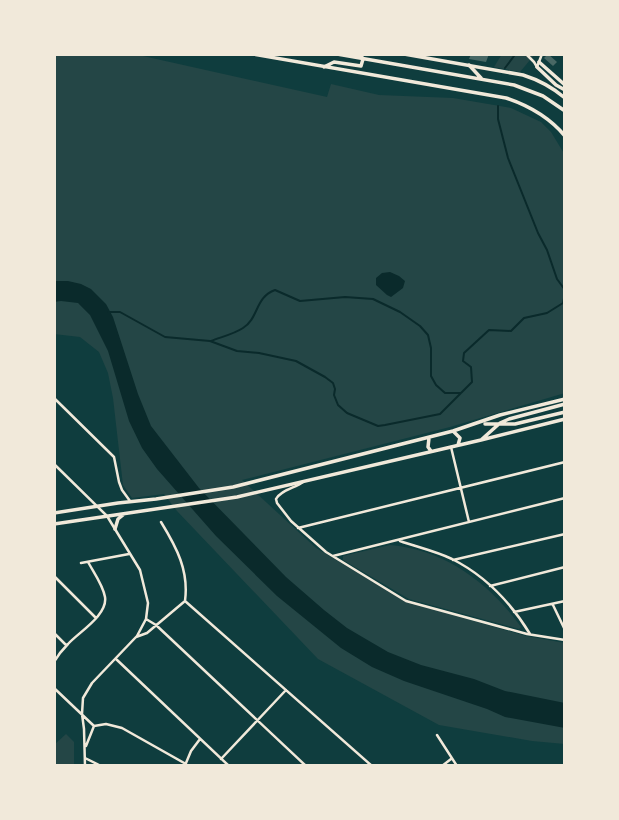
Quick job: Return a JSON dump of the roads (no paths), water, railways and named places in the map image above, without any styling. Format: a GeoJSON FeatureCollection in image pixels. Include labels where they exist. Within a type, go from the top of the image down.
{"type":"FeatureCollection","features":[{"type":"Feature","properties":{"kind":"main road"},"geometry":{"type":"LineString","coordinates":[[253,54],[506,98],[536,110],[565,136]]}},
{"type":"Feature","properties":{"kind":"main road"},"geometry":{"type":"LineString","coordinates":[[337,54],[514,85],[553,102],[565,111]]}},
{"type":"Feature","properties":{"kind":"main road"},"geometry":{"type":"LineString","coordinates":[[324,67],[334,62],[359,66],[363,63],[360,54]]}},
{"type":"Feature","properties":{"kind":"main road"},"geometry":{"type":"LineString","coordinates":[[404,54],[523,75],[541,81],[565,98]]}},
{"type":"Feature","properties":{"kind":"main road"},"geometry":{"type":"LineString","coordinates":[[537,64],[544,74],[565,88]]}},
{"type":"Feature","properties":{"kind":"main road"},"geometry":{"type":"LineString","coordinates":[[537,64],[565,88]]}},
{"type":"Feature","properties":{"kind":"main road"},"geometry":{"type":"LineString","coordinates":[[469,65],[483,79]]}},
{"type":"Feature","properties":{"kind":"main road"},"geometry":{"type":"LineString","coordinates":[[541,81],[544,74]]}},
{"type":"Feature","properties":{"kind":"main road"},"geometry":{"type":"LineString","coordinates":[[54,513],[233,487],[429,438],[500,415],[565,399]]}},
{"type":"Feature","properties":{"kind":"main road"},"geometry":{"type":"LineString","coordinates":[[481,440],[500,423],[509,419],[565,404]]}},
{"type":"Feature","properties":{"kind":"main road"},"geometry":{"type":"LineString","coordinates":[[479,424],[520,423],[565,412]]}},
{"type":"Feature","properties":{"kind":"main road"},"geometry":{"type":"LineString","coordinates":[[54,524],[237,497],[565,419]]}},
{"type":"Feature","properties":{"kind":"main road"},"geometry":{"type":"LineString","coordinates":[[453,431],[460,438],[458,445]]}},
{"type":"Feature","properties":{"kind":"main road"},"geometry":{"type":"LineString","coordinates":[[429,438],[428,447],[431,452]]}},
{"type":"Feature","properties":{"kind":"main road"},"geometry":{"type":"LineString","coordinates":[[115,529],[118,519],[124,514]]}},
{"type":"Feature","properties":{"kind":"street"},"geometry":{"type":"LineString","coordinates":[[526,54],[537,64],[542,54]]}},
{"type":"Feature","properties":{"kind":"street"},"geometry":{"type":"LineString","coordinates":[[54,398],[114,457],[119,482],[130,501]]}},
{"type":"Feature","properties":{"kind":"street"},"geometry":{"type":"LineString","coordinates":[[451,447],[469,522]]}},
{"type":"Feature","properties":{"kind":"street"},"geometry":{"type":"LineString","coordinates":[[298,528],[565,462]]}},
{"type":"Feature","properties":{"kind":"street"},"geometry":{"type":"LineString","coordinates":[[54,464],[107,516],[140,570],[148,603],[146,619],[136,637],[87,691],[82,704],[85,766]]}},
{"type":"Feature","properties":{"kind":"street"},"geometry":{"type":"LineString","coordinates":[[54,473],[62,471]]}},
{"type":"Feature","properties":{"kind":"street"},"geometry":{"type":"LineString","coordinates":[[305,481],[279,494],[276,499],[298,528],[333,556],[409,602],[530,634],[565,640]]}},
{"type":"Feature","properties":{"kind":"street"},"geometry":{"type":"LineString","coordinates":[[333,556],[565,498]]}},
{"type":"Feature","properties":{"kind":"street"},"geometry":{"type":"LineString","coordinates":[[136,637],[144,635],[185,601],[186,575],[161,522]]}},
{"type":"Feature","properties":{"kind":"street"},"geometry":{"type":"LineString","coordinates":[[453,560],[565,534]]}},
{"type":"Feature","properties":{"kind":"street"},"geometry":{"type":"LineString","coordinates":[[397,540],[453,560],[473,572],[514,612],[530,634]]}},
{"type":"Feature","properties":{"kind":"street"},"geometry":{"type":"LineString","coordinates":[[81,563],[131,554]]}},
{"type":"Feature","properties":{"kind":"street"},"geometry":{"type":"LineString","coordinates":[[54,662],[66,645],[96,618],[105,606],[102,587],[88,562]]}},
{"type":"Feature","properties":{"kind":"street"},"geometry":{"type":"LineString","coordinates":[[490,586],[565,567]]}},
{"type":"Feature","properties":{"kind":"street"},"geometry":{"type":"LineString","coordinates":[[54,576],[96,618]]}},
{"type":"Feature","properties":{"kind":"street"},"geometry":{"type":"LineString","coordinates":[[185,601],[372,766]]}},
{"type":"Feature","properties":{"kind":"street"},"geometry":{"type":"LineString","coordinates":[[514,612],[565,601]]}},
{"type":"Feature","properties":{"kind":"street"},"geometry":{"type":"LineString","coordinates":[[553,604],[565,631]]}},
{"type":"Feature","properties":{"kind":"street"},"geometry":{"type":"LineString","coordinates":[[146,619],[156,625],[306,766]]}},
{"type":"Feature","properties":{"kind":"street"},"geometry":{"type":"LineString","coordinates":[[54,633],[66,645]]}},
{"type":"Feature","properties":{"kind":"street"},"geometry":{"type":"LineString","coordinates":[[116,659],[227,765]]}},
{"type":"Feature","properties":{"kind":"street"},"geometry":{"type":"LineString","coordinates":[[54,688],[93,726]]}},
{"type":"Feature","properties":{"kind":"street"},"geometry":{"type":"LineString","coordinates":[[222,759],[286,689]]}},
{"type":"Feature","properties":{"kind":"street"},"geometry":{"type":"LineString","coordinates":[[93,726],[106,724],[122,728],[186,765],[200,739]]}},
{"type":"Feature","properties":{"kind":"street"},"geometry":{"type":"LineString","coordinates":[[85,749],[93,726]]}},
{"type":"Feature","properties":{"kind":"street"},"geometry":{"type":"LineString","coordinates":[[437,735],[457,766]]}},
{"type":"Feature","properties":{"kind":"street"},"geometry":{"type":"LineString","coordinates":[[85,758],[101,766]]}},
{"type":"Feature","properties":{"kind":"street"},"geometry":{"type":"LineString","coordinates":[[442,766],[451,759]]}},
{"type":"Feature","properties":{"kind":"waterway"},"geometry":{"type":"LineString","coordinates":[[505,68],[514,56]]}},
{"type":"Feature","properties":{"kind":"waterway"},"geometry":{"type":"LineString","coordinates":[[498,106],[498,119],[508,158],[557,279],[565,290]]}},
{"type":"Feature","properties":{"kind":"waterway"},"geometry":{"type":"LineString","coordinates":[[211,341],[243,328],[252,319],[264,297],[275,290],[300,301],[345,297],[373,299],[400,312],[420,326],[428,335],[431,376],[436,385],[445,393],[461,393]]}},
{"type":"Feature","properties":{"kind":"waterway"},"geometry":{"type":"LineString","coordinates":[[108,312],[120,312],[165,337],[210,341],[237,351],[296,361],[333,383],[338,405],[347,413],[378,426],[440,414],[472,382],[471,367],[463,361],[464,353],[489,330],[511,331],[524,318],[547,313],[563,303],[565,294]]}}]}
